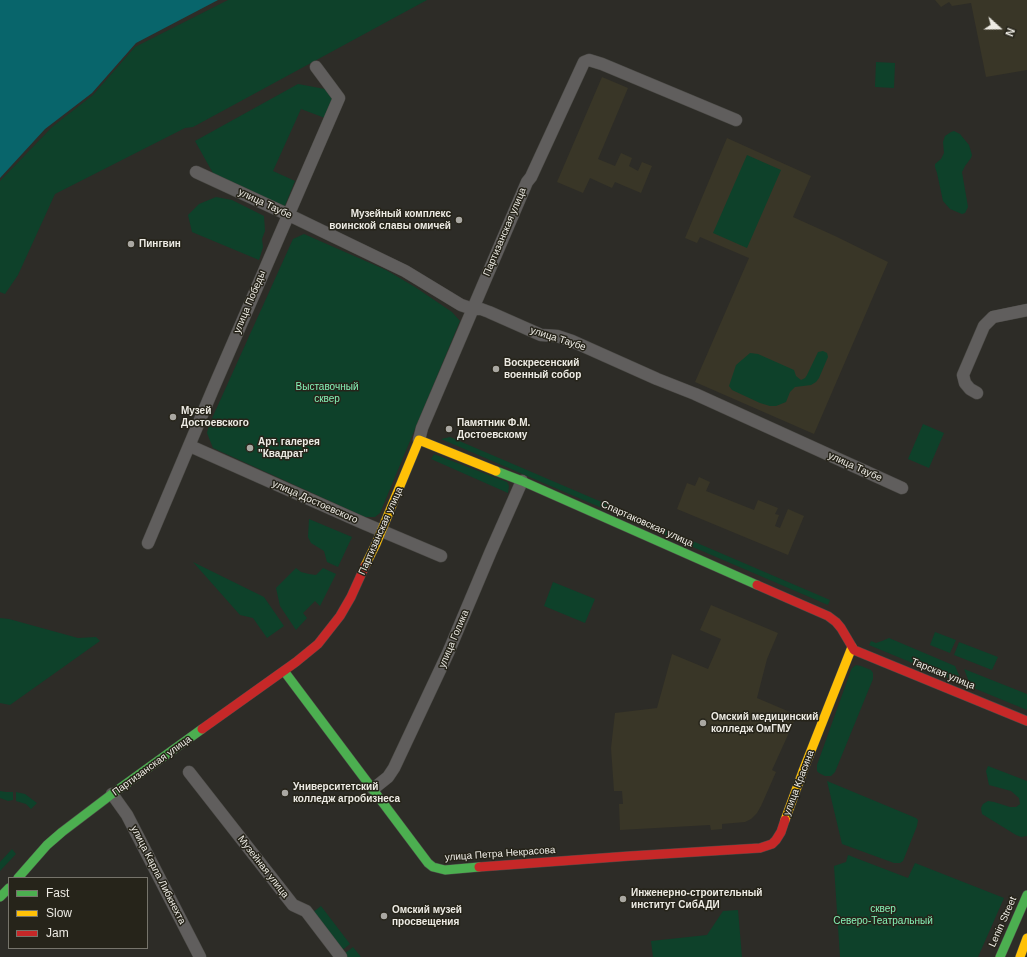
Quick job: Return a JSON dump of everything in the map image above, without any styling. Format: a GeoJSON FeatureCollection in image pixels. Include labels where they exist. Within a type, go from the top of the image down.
{"type":"FeatureCollection","features":[{"type":"Feature","properties":{"kind":"street","name":"Партизанская улица"},"geometry":{"type":"LineString","coordinates":[[19,877],[47,845],[62,832],[112,794],[284,671],[318,644],[337,621],[351,597],[381,530],[419,440],[422,428],[527,182],[531,177],[584,62],[589,60],[602,64],[736,120]]}},
{"type":"Feature","properties":{"kind":"street","name":"улица Победы"},"geometry":{"type":"LineString","coordinates":[[148,543],[339,98],[316,67]]}},
{"type":"Feature","properties":{"kind":"street","name":"улица Таубе"},"geometry":{"type":"LineString","coordinates":[[196,172],[404,271],[462,305],[472,309],[481,309],[541,335],[557,336],[572,341],[657,379],[695,394],[902,488]]}},
{"type":"Feature","properties":{"kind":"street"},"geometry":{"type":"LineString","coordinates":[[977,393],[970,389],[965,383],[963,374],[984,326],[993,317],[1027,310]]}},
{"type":"Feature","properties":{"kind":"street","name":"Спартаковская улица"},"geometry":{"type":"LineString","coordinates":[[419,440],[522,481],[828,616],[841,628],[852,648]]}},
{"type":"Feature","properties":{"kind":"street","name":"улица Достоевского"},"geometry":{"type":"LineString","coordinates":[[190,446],[441,556]]}},
{"type":"Feature","properties":{"kind":"street","name":"улица Голика"},"geometry":{"type":"LineString","coordinates":[[373,789],[388,776],[398,761],[448,653],[522,481]]}},
{"type":"Feature","properties":{"kind":"street","name":"Тарская улица"},"geometry":{"type":"LineString","coordinates":[[852,648],[1027,721]]}},
{"type":"Feature","properties":{"kind":"street","name":"улица Красина"},"geometry":{"type":"LineString","coordinates":[[766,846],[772,844],[781,832],[803,771],[852,648]]}},
{"type":"Feature","properties":{"kind":"street","name":"улица Петра Некрасова"},"geometry":{"type":"LineString","coordinates":[[284,671],[428,863],[433,867],[445,870],[760,848],[766,846]]}},
{"type":"Feature","properties":{"kind":"street","name":"Музейная улица"},"geometry":{"type":"LineString","coordinates":[[189,772],[293,905],[306,911],[341,957]]}},
{"type":"Feature","properties":{"kind":"street","name":"улица Карла Либкнехта"},"geometry":{"type":"LineString","coordinates":[[112,794],[127,815],[200,957]]}},
{"type":"Feature","properties":{"kind":"street"},"geometry":{"type":"LineString","coordinates":[[0,897],[8,889]]}},
{"type":"Feature","properties":{"kind":"street","name":"Lenin Street"},"geometry":{"type":"LineString","coordinates":[[1000,957],[1027,895]]}},
{"type":"Feature","properties":{"kind":"street"},"geometry":{"type":"LineString","coordinates":[[1020,957],[1027,938]]}},
{"type":"Feature","properties":{"kind":"shaded area"},"geometry":{"type":"Polygon","coordinates":[[[935,0],[1027,0],[1027,70],[986,77],[971,3],[952,6],[949,2],[941,7],[935,0]]]}},
{"type":"Feature","properties":{"kind":"shaded area"},"geometry":{"type":"Polygon","coordinates":[[[602,77],[628,88],[598,159],[615,166],[621,153],[632,158],[629,166],[638,171],[642,162],[652,166],[641,193],[615,182],[612,188],[590,178],[583,193],[557,182],[602,77]]]}},
{"type":"Feature","properties":{"kind":"shaded area"},"geometry":{"type":"Polygon","coordinates":[[[727,138],[811,176],[793,217],[888,262],[814,434],[695,382],[749,258],[700,237],[697,243],[685,238],[727,138]]]}},
{"type":"Feature","properties":{"kind":"shaded area"},"geometry":{"type":"Polygon","coordinates":[[[699,477],[710,482],[706,491],[754,510],[758,500],[778,508],[775,514],[779,515],[775,526],[780,528],[788,509],[804,516],[788,555],[677,509],[687,483],[695,486],[699,477]]]}},
{"type":"Feature","properties":{"kind":"shaded area","name":"Омский медицинский колледж ОмГМУ"},"geometry":{"type":"Polygon","coordinates":[[[711,605],[778,633],[767,659],[757,698],[797,715],[772,770],[776,772],[757,813],[745,822],[722,824],[722,829],[711,830],[710,825],[620,830],[619,804],[623,804],[622,791],[614,791],[611,748],[615,713],[657,708],[672,654],[708,669],[721,639],[700,630],[711,605]]]}},
{"type":"Feature","properties":{"kind":"green space"},"geometry":{"type":"Polygon","coordinates":[[[228,0],[427,0],[193,127],[185,128],[55,194],[18,275],[5,294],[0,292],[0,181],[52,127],[93,95],[135,47],[228,0]]]}},
{"type":"Feature","properties":{"kind":"green space"},"geometry":{"type":"Polygon","coordinates":[[[876,62],[895,63],[894,88],[875,87],[876,62]]]}},
{"type":"Feature","properties":{"kind":"green space"},"geometry":{"type":"Polygon","coordinates":[[[298,84],[325,89],[334,99],[325,118],[301,109],[273,171],[295,181],[284,208],[214,175],[195,141],[298,84]]]}},
{"type":"Feature","properties":{"kind":"green space"},"geometry":{"type":"Polygon","coordinates":[[[954,131],[960,134],[969,145],[972,155],[962,172],[968,207],[965,213],[962,214],[950,209],[943,201],[935,167],[935,164],[941,159],[944,153],[943,142],[945,136],[954,131]]]}},
{"type":"Feature","properties":{"kind":"green space"},"geometry":{"type":"Polygon","coordinates":[[[747,155],[781,170],[747,248],[713,233],[747,155]]]}},
{"type":"Feature","properties":{"kind":"green space"},"geometry":{"type":"Polygon","coordinates":[[[216,197],[232,200],[264,216],[265,231],[262,239],[263,247],[259,260],[192,232],[188,215],[199,204],[216,197]]]}},
{"type":"Feature","properties":{"kind":"green space","name":"Выставочный сквер"},"geometry":{"type":"Polygon","coordinates":[[[304,234],[386,270],[415,287],[452,312],[460,321],[380,513],[375,517],[365,517],[213,448],[207,433],[209,425],[293,239],[304,234]]]}},
{"type":"Feature","properties":{"kind":"green space"},"geometry":{"type":"Polygon","coordinates":[[[823,351],[827,353],[828,357],[816,382],[811,385],[795,387],[790,392],[786,402],[776,406],[760,403],[732,390],[729,386],[736,365],[750,353],[758,354],[794,370],[796,376],[801,380],[807,375],[818,352],[823,351]]]}},
{"type":"Feature","properties":{"kind":"green space"},"geometry":{"type":"Polygon","coordinates":[[[923,424],[944,433],[929,468],[908,459],[923,424]]]}},
{"type":"Feature","properties":{"kind":"green space"},"geometry":{"type":"Polygon","coordinates":[[[450,437],[830,600],[828,605],[441,439],[450,437]]]}},
{"type":"Feature","properties":{"kind":"green space"},"geometry":{"type":"Polygon","coordinates":[[[434,454],[507,482],[509,486],[508,493],[431,459],[434,454]]]}},
{"type":"Feature","properties":{"kind":"green space"},"geometry":{"type":"Polygon","coordinates":[[[309,519],[352,537],[338,567],[327,562],[324,551],[311,543],[308,537],[309,519]]]}},
{"type":"Feature","properties":{"kind":"green space"},"geometry":{"type":"Polygon","coordinates":[[[193,562],[264,597],[284,626],[267,638],[253,618],[240,615],[193,562]]]}},
{"type":"Feature","properties":{"kind":"green space"},"geometry":{"type":"Polygon","coordinates":[[[296,568],[301,572],[316,575],[323,568],[336,574],[320,606],[315,601],[303,613],[307,618],[296,630],[280,606],[276,588],[296,568]]]}},
{"type":"Feature","properties":{"kind":"green space"},"geometry":{"type":"Polygon","coordinates":[[[553,582],[595,599],[585,623],[544,606],[553,582]]]}},
{"type":"Feature","properties":{"kind":"green space"},"geometry":{"type":"Polygon","coordinates":[[[0,618],[9,619],[78,638],[96,637],[100,641],[10,705],[0,703],[0,618]]]}},
{"type":"Feature","properties":{"kind":"green space"},"geometry":{"type":"Polygon","coordinates":[[[935,632],[956,640],[950,653],[930,645],[935,632]]]}},
{"type":"Feature","properties":{"kind":"green space"},"geometry":{"type":"Polygon","coordinates":[[[889,638],[955,666],[963,684],[869,645],[871,641],[876,643],[889,638]]]}},
{"type":"Feature","properties":{"kind":"green space"},"geometry":{"type":"Polygon","coordinates":[[[959,642],[998,657],[992,670],[954,655],[959,642]]]}},
{"type":"Feature","properties":{"kind":"green space"},"geometry":{"type":"Polygon","coordinates":[[[856,665],[871,670],[873,673],[873,679],[835,772],[831,776],[825,776],[817,771],[817,765],[851,670],[856,665]]]}},
{"type":"Feature","properties":{"kind":"green space"},"geometry":{"type":"Polygon","coordinates":[[[964,669],[1027,694],[1027,710],[971,687],[964,669]]]}},
{"type":"Feature","properties":{"kind":"green space"},"geometry":{"type":"Polygon","coordinates":[[[988,766],[1027,781],[1027,836],[1021,837],[1016,835],[982,814],[981,808],[983,804],[988,801],[1010,807],[1016,807],[1020,804],[1019,798],[1011,791],[989,785],[986,771],[988,766]]]}},
{"type":"Feature","properties":{"kind":"green space"},"geometry":{"type":"Polygon","coordinates":[[[827,781],[918,820],[903,861],[900,863],[894,863],[842,844],[827,781]]]}},
{"type":"Feature","properties":{"kind":"green space"},"geometry":{"type":"Polygon","coordinates":[[[0,791],[13,792],[13,800],[8,801],[0,798],[0,791]]]}},
{"type":"Feature","properties":{"kind":"green space"},"geometry":{"type":"Polygon","coordinates":[[[16,792],[25,794],[37,803],[31,809],[26,804],[16,801],[16,792]]]}},
{"type":"Feature","properties":{"kind":"green space"},"geometry":{"type":"Polygon","coordinates":[[[12,849],[16,854],[0,871],[0,862],[12,849]]]}},
{"type":"Feature","properties":{"kind":"green space","name":"сквер Северо-Театральный"},"geometry":{"type":"Polygon","coordinates":[[[848,855],[908,878],[915,863],[1004,898],[978,957],[840,957],[834,866],[846,862],[848,855]]]}},
{"type":"Feature","properties":{"kind":"green space"},"geometry":{"type":"Polygon","coordinates":[[[321,906],[350,944],[341,951],[312,913],[321,906]]]}},
{"type":"Feature","properties":{"kind":"green space"},"geometry":{"type":"Polygon","coordinates":[[[738,910],[742,957],[653,957],[651,941],[707,935],[723,911],[738,910]]]}},
{"type":"Feature","properties":{"kind":"green space"},"geometry":{"type":"Polygon","coordinates":[[[353,947],[361,957],[346,957],[344,954],[353,947]]]}},
{"type":"Feature","properties":{"kind":"water"},"geometry":{"type":"Polygon","coordinates":[[[0,0],[218,0],[136,43],[92,93],[45,129],[0,178],[0,0]]]}},
{"type":"Feature","properties":{"kind":"traffic: fast"},"geometry":{"type":"LineString","coordinates":[[496,471],[522,481],[757,585]]}},
{"type":"Feature","properties":{"kind":"traffic: fast"},"geometry":{"type":"LineString","coordinates":[[284,671],[428,863],[433,867],[445,870],[479,867]]}},
{"type":"Feature","properties":{"kind":"traffic: fast"},"geometry":{"type":"LineString","coordinates":[[19,877],[47,845],[62,832],[202,729]]}},
{"type":"Feature","properties":{"kind":"traffic: fast"},"geometry":{"type":"LineString","coordinates":[[0,897],[8,889]]}},
{"type":"Feature","properties":{"kind":"traffic: fast"},"geometry":{"type":"LineString","coordinates":[[1000,957],[1027,895]]}},
{"type":"Feature","properties":{"kind":"traffic: slow"},"geometry":{"type":"LineString","coordinates":[[365,566],[376,544],[419,440],[496,471]]}},
{"type":"Feature","properties":{"kind":"traffic: slow"},"geometry":{"type":"LineString","coordinates":[[785,820],[852,647]]}},
{"type":"Feature","properties":{"kind":"traffic: slow"},"geometry":{"type":"LineString","coordinates":[[1020,957],[1027,938]]}},
{"type":"Feature","properties":{"kind":"traffic: jam"},"geometry":{"type":"LineString","coordinates":[[202,729],[296,662],[318,644],[340,616],[351,597],[365,566]]}},
{"type":"Feature","properties":{"kind":"traffic: jam"},"geometry":{"type":"LineString","coordinates":[[757,585],[828,616],[841,628],[854,650],[1027,721]]}},
{"type":"Feature","properties":{"kind":"traffic: jam"},"geometry":{"type":"LineString","coordinates":[[479,867],[760,848],[772,844],[776,840],[781,832],[785,820]]}},
{"type":"Feature","properties":{"kind":"place","name":"Музейный комплекс воинской славы омичей"},"geometry":{"type":"Point","coordinates":[459,220]}},
{"type":"Feature","properties":{"kind":"place","name":"Пингвин"},"geometry":{"type":"Point","coordinates":[131,244]}},
{"type":"Feature","properties":{"kind":"place","name":"Воскресенский военный собор"},"geometry":{"type":"Point","coordinates":[496,369]}},
{"type":"Feature","properties":{"kind":"place","name":"Музей Достоевского"},"geometry":{"type":"Point","coordinates":[173,417]}},
{"type":"Feature","properties":{"kind":"place","name":"Памятник Ф.М. Достоевскому"},"geometry":{"type":"Point","coordinates":[449,429]}},
{"type":"Feature","properties":{"kind":"place","name":"Арт. галерея \"Квадрат\""},"geometry":{"type":"Point","coordinates":[250,448]}},
{"type":"Feature","properties":{"kind":"place","name":"Омский медицинский колледж ОмГМУ"},"geometry":{"type":"Point","coordinates":[703,723]}},
{"type":"Feature","properties":{"kind":"place","name":"Университетский колледж агробизнеса"},"geometry":{"type":"Point","coordinates":[285,793]}},
{"type":"Feature","properties":{"kind":"place","name":"Инженерно-строительный институт СибАДИ"},"geometry":{"type":"Point","coordinates":[623,899]}},
{"type":"Feature","properties":{"kind":"place","name":"Омский музей просвещения"},"geometry":{"type":"Point","coordinates":[384,916]}}]}
